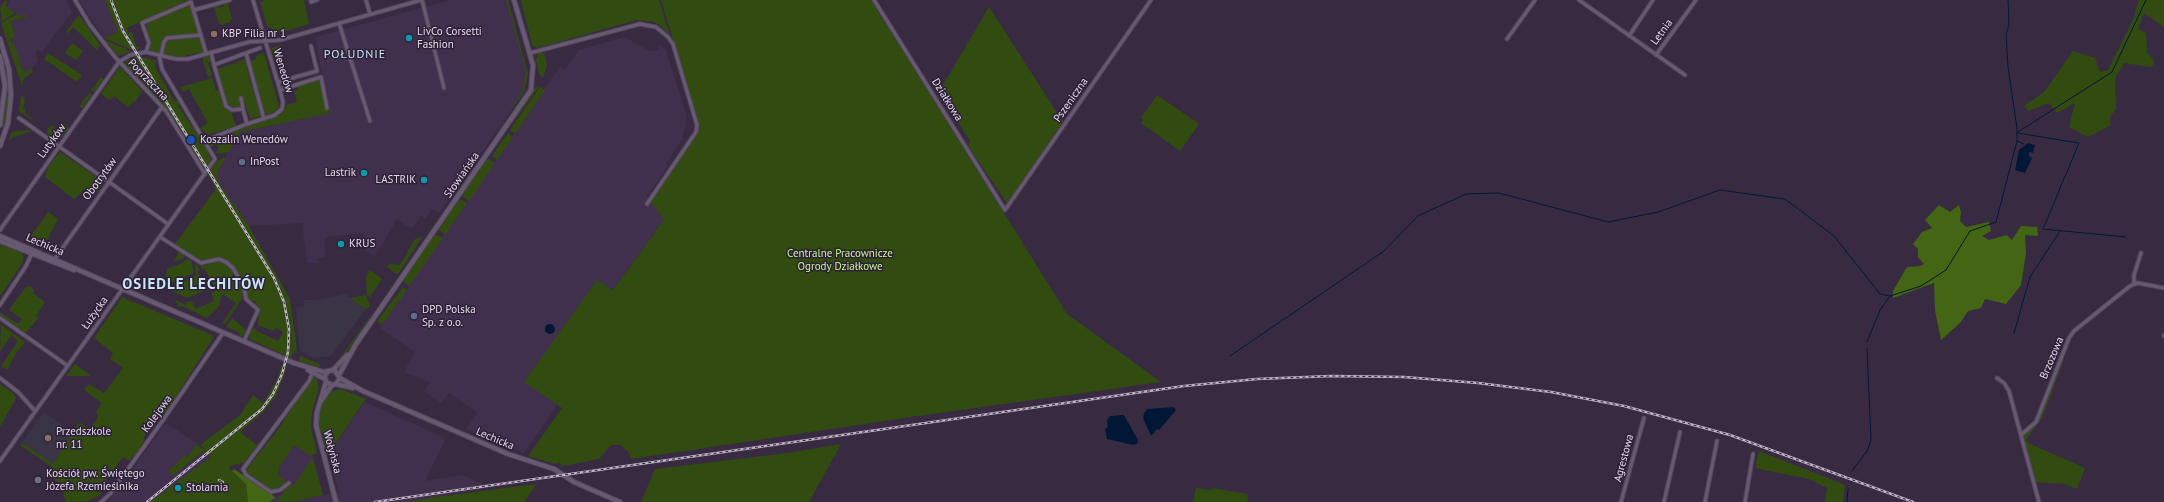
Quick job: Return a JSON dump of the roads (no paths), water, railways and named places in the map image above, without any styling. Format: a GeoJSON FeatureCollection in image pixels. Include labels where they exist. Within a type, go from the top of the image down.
{"type":"FeatureCollection","features":[{"type":"Feature","properties":{"kind":"street","name":"Poprzeczna"},"geometry":{"type":"LineString","coordinates":[[76,0],[90,25],[119,62],[162,107],[205,174]]}},
{"type":"Feature","properties":{"kind":"street"},"geometry":{"type":"LineString","coordinates":[[194,10],[230,0]]}},
{"type":"Feature","properties":{"kind":"street","name":"Wenedów"},"geometry":{"type":"LineString","coordinates":[[204,141],[275,115],[282,109],[283,102],[278,82],[253,0]]}},
{"type":"Feature","properties":{"kind":"street"},"geometry":{"type":"LineString","coordinates":[[311,0],[311,2],[317,0]]}},
{"type":"Feature","properties":{"kind":"street"},"geometry":{"type":"LineString","coordinates":[[366,0],[370,14]]}},
{"type":"Feature","properties":{"kind":"street","name":"Wenedów"},"geometry":{"type":"LineString","coordinates":[[119,62],[130,55],[146,52],[182,59],[249,42],[280,40],[421,0],[444,88]]}},
{"type":"Feature","properties":{"kind":"street","name":"Słowiańska"},"geometry":{"type":"LineString","coordinates":[[334,385],[340,377],[355,346],[529,93],[534,73],[530,53],[514,0]]}},
{"type":"Feature","properties":{"kind":"street","name":"Działkowa"},"geometry":{"type":"LineString","coordinates":[[874,0],[1005,210]]}},
{"type":"Feature","properties":{"kind":"street","name":"Pszeniczna"},"geometry":{"type":"LineString","coordinates":[[1005,210],[1150,0]]}},
{"type":"Feature","properties":{"kind":"street"},"geometry":{"type":"LineString","coordinates":[[1508,39],[1535,0]]}},
{"type":"Feature","properties":{"kind":"street"},"geometry":{"type":"LineString","coordinates":[[1579,0],[1685,75]]}},
{"type":"Feature","properties":{"kind":"street"},"geometry":{"type":"LineString","coordinates":[[1629,36],[1653,0]]}},
{"type":"Feature","properties":{"kind":"street","name":"Letnia"},"geometry":{"type":"LineString","coordinates":[[1656,55],[1696,0]]}},
{"type":"Feature","properties":{"kind":"street"},"geometry":{"type":"LineString","coordinates":[[146,52],[148,43],[142,23],[191,2],[206,54]]}},
{"type":"Feature","properties":{"kind":"street"},"geometry":{"type":"LineString","coordinates":[[339,23],[370,121]]}},
{"type":"Feature","properties":{"kind":"street"},"geometry":{"type":"LineString","coordinates":[[530,53],[640,24],[656,27],[668,37],[673,44],[697,125],[696,132],[647,204]]}},
{"type":"Feature","properties":{"kind":"street"},"geometry":{"type":"LineString","coordinates":[[201,35],[167,38],[164,42],[160,55],[162,69],[204,141]]}},
{"type":"Feature","properties":{"kind":"street"},"geometry":{"type":"LineString","coordinates":[[0,39],[8,65],[11,95],[8,123],[0,146]]}},
{"type":"Feature","properties":{"kind":"street"},"geometry":{"type":"LineString","coordinates":[[278,82],[317,71],[310,46]]}},
{"type":"Feature","properties":{"kind":"street","name":"Wenedów"},"geometry":{"type":"LineString","coordinates":[[214,65],[260,48]]}},
{"type":"Feature","properties":{"kind":"street"},"geometry":{"type":"LineString","coordinates":[[211,52],[226,106],[232,110],[243,109]]}},
{"type":"Feature","properties":{"kind":"street"},"geometry":{"type":"LineString","coordinates":[[246,53],[264,119]]}},
{"type":"Feature","properties":{"kind":"street"},"geometry":{"type":"LineString","coordinates":[[0,56],[5,86],[0,125]]}},
{"type":"Feature","properties":{"kind":"street","name":"Lutyków"},"geometry":{"type":"LineString","coordinates":[[0,230],[119,62]]}},
{"type":"Feature","properties":{"kind":"street"},"geometry":{"type":"LineString","coordinates":[[280,90],[321,77],[327,108]]}},
{"type":"Feature","properties":{"kind":"street"},"geometry":{"type":"LineString","coordinates":[[241,98],[247,124]]}},
{"type":"Feature","properties":{"kind":"street","name":"Obotrytów"},"geometry":{"type":"LineString","coordinates":[[54,260],[162,107]]}},
{"type":"Feature","properties":{"kind":"street"},"geometry":{"type":"LineString","coordinates":[[19,118],[168,224]]}},
{"type":"Feature","properties":{"kind":"street","name":"Łużycka"},"geometry":{"type":"LineString","coordinates":[[0,461],[215,160],[204,141]]}},
{"type":"Feature","properties":{"kind":"street","name":"Lechicka"},"geometry":{"type":"LineString","coordinates":[[0,236],[313,371],[334,385],[363,391]]}},
{"type":"Feature","properties":{"kind":"street"},"geometry":{"type":"LineString","coordinates":[[160,237],[203,264],[219,259],[226,262],[233,268],[244,287],[246,299],[258,310],[244,341]]}},
{"type":"Feature","properties":{"kind":"street","name":"Lechicka"},"geometry":{"type":"LineString","coordinates":[[0,241],[33,251]]}},
{"type":"Feature","properties":{"kind":"street"},"geometry":{"type":"LineString","coordinates":[[0,305],[26,266],[33,251]]}},
{"type":"Feature","properties":{"kind":"street"},"geometry":{"type":"LineString","coordinates":[[2140,253],[2134,275],[2134,284],[2164,288]]}},
{"type":"Feature","properties":{"kind":"street","name":"Brzozowa"},"geometry":{"type":"LineString","coordinates":[[2021,435],[2036,422],[2069,338],[2074,331],[2134,284]]}},
{"type":"Feature","properties":{"kind":"street"},"geometry":{"type":"LineString","coordinates":[[0,318],[68,366]]}},
{"type":"Feature","properties":{"kind":"street","name":"Kolejowa"},"geometry":{"type":"LineString","coordinates":[[101,502],[110,494],[161,423],[223,332]]}},
{"type":"Feature","properties":{"kind":"street","name":"Słowiańska"},"geometry":{"type":"LineString","coordinates":[[325,380],[330,371],[355,346]]}},
{"type":"Feature","properties":{"kind":"street"},"geometry":{"type":"LineString","coordinates":[[289,483],[280,490],[271,492],[246,475],[244,469],[308,381],[313,371]]}},
{"type":"Feature","properties":{"kind":"street","name":"Lechicka"},"geometry":{"type":"LineString","coordinates":[[313,371],[330,371],[363,391],[508,454],[554,469],[574,482],[620,502]]}},
{"type":"Feature","properties":{"kind":"street"},"geometry":{"type":"LineString","coordinates":[[0,378],[20,393],[35,411]]}},
{"type":"Feature","properties":{"kind":"street"},"geometry":{"type":"LineString","coordinates":[[1997,378],[2004,383],[2009,392],[2039,502]]}},
{"type":"Feature","properties":{"kind":"street","name":"Wołyńska"},"geometry":{"type":"LineString","coordinates":[[325,380],[318,407],[316,429],[336,502]]}},
{"type":"Feature","properties":{"kind":"street","name":"Wołyńska"},"geometry":{"type":"LineString","coordinates":[[318,407],[334,385]]}},
{"type":"Feature","properties":{"kind":"street","name":"Agrestowa"},"geometry":{"type":"LineString","coordinates":[[1621,502],[1644,418]]}},
{"type":"Feature","properties":{"kind":"street"},"geometry":{"type":"LineString","coordinates":[[1664,502],[1680,432]]}},
{"type":"Feature","properties":{"kind":"street"},"geometry":{"type":"LineString","coordinates":[[1706,502],[1717,440]]}},
{"type":"Feature","properties":{"kind":"street"},"geometry":{"type":"LineString","coordinates":[[1745,502],[1753,454]]}},
{"type":"Feature","properties":{"kind":"water"},"geometry":{"type":"Polygon","coordinates":[[[2028,143],[2035,145],[2033,153],[2029,152],[2029,156],[2032,158],[2025,173],[2015,170],[2019,150],[2028,143]]]}},
{"type":"Feature","properties":{"kind":"water"},"geometry":{"type":"Polygon","coordinates":[[[550,324],[555,329],[550,334],[545,329],[550,324]]]}},
{"type":"Feature","properties":{"kind":"water"},"geometry":{"type":"Polygon","coordinates":[[[1174,407],[1176,410],[1159,430],[1157,429],[1151,436],[1143,418],[1147,409],[1174,407]]]}},
{"type":"Feature","properties":{"kind":"water"},"geometry":{"type":"Polygon","coordinates":[[[1124,415],[1138,440],[1137,444],[1133,445],[1107,439],[1105,429],[1108,427],[1107,420],[1110,416],[1124,415]]]}},
{"type":"Feature","properties":{"kind":"waterway"},"geometry":{"type":"LineString","coordinates":[[2008,0],[2009,25],[2006,34],[2008,67],[2017,128],[2017,141],[2024,144]]}},
{"type":"Feature","properties":{"kind":"waterway"},"geometry":{"type":"LineString","coordinates":[[2018,132],[2112,72],[2146,0]]}},
{"type":"Feature","properties":{"kind":"waterway"},"geometry":{"type":"LineString","coordinates":[[2017,133],[2079,143],[2043,229],[2126,237]]}},
{"type":"Feature","properties":{"kind":"waterway"},"geometry":{"type":"LineString","coordinates":[[1867,342],[1880,310],[1890,296],[1921,286],[1946,270],[1970,231],[1996,222],[2017,141]]}},
{"type":"Feature","properties":{"kind":"waterway"},"geometry":{"type":"LineString","coordinates":[[1230,356],[1384,251],[1418,216],[1466,194],[1499,193],[1608,222],[1658,212],[1720,190],[1785,199],[1834,236],[1880,294],[1890,296]]}},
{"type":"Feature","properties":{"kind":"waterway"},"geometry":{"type":"LineString","coordinates":[[2014,333],[2030,277],[2060,231]]}},
{"type":"Feature","properties":{"kind":"waterway"},"geometry":{"type":"LineString","coordinates":[[1852,471],[1867,451],[1871,440],[1867,348]]}},
{"type":"Feature","properties":{"kind":"waterway"},"geometry":{"type":"LineString","coordinates":[[1847,502],[1848,489]]}},
{"type":"Feature","properties":{"kind":"railway"},"geometry":{"type":"LineString","coordinates":[[111,0],[123,31],[274,278],[284,302],[289,329],[288,352],[282,374],[273,394],[262,409],[147,502]]}},
{"type":"Feature","properties":{"kind":"railway"},"geometry":{"type":"LineString","coordinates":[[375,502],[1184,386],[1257,379],[1331,376],[1404,377],[1478,383],[1551,392],[1624,406],[1730,435],[1913,502]]}},
{"type":"Feature","properties":{"kind":"railway"},"geometry":{"type":"LineString","coordinates":[[219,480],[223,482]]}},
{"type":"Feature","properties":{"kind":"place","name":"KBP Filia nr 1"},"geometry":{"type":"Point","coordinates":[214,34]}},
{"type":"Feature","properties":{"kind":"place","name":"LivCo Corsetti Fashion"},"geometry":{"type":"Point","coordinates":[409,38]}},
{"type":"Feature","properties":{"kind":"place","name":"Koszalin Wenedów"},"geometry":{"type":"Point","coordinates":[191,140]}},
{"type":"Feature","properties":{"kind":"place","name":"InPost"},"geometry":{"type":"Point","coordinates":[242,162]}},
{"type":"Feature","properties":{"kind":"place","name":"Lastrik"},"geometry":{"type":"Point","coordinates":[364,173]}},
{"type":"Feature","properties":{"kind":"place","name":"LASTRIK"},"geometry":{"type":"Point","coordinates":[424,180]}},
{"type":"Feature","properties":{"kind":"place","name":"KRUS"},"geometry":{"type":"Point","coordinates":[341,244]}},
{"type":"Feature","properties":{"kind":"place","name":"DPD Polska Sp. z o.o."},"geometry":{"type":"Point","coordinates":[414,316]}},
{"type":"Feature","properties":{"kind":"place","name":"Przedszkole nr. 11"},"geometry":{"type":"Point","coordinates":[48,438]}},
{"type":"Feature","properties":{"kind":"place","name":"Kościół pw. Świętego Józefa Rzemieślnika"},"geometry":{"type":"Point","coordinates":[38,480]}},
{"type":"Feature","properties":{"kind":"place","name":"Stolarnia"},"geometry":{"type":"Point","coordinates":[178,488]}},
{"type":"Feature","properties":{"kind":"district","name":"POŁUDNIE"},"geometry":{"type":"Point","coordinates":[355,55]}},
{"type":"Feature","properties":{"kind":"district","name":"OSIEDLE LECHITÓW"},"geometry":{"type":"Point","coordinates":[194,285]}},
{"type":"Feature","properties":{"kind":"park label","name":"Centralne Pracownicze Ogrody Działkowe"},"geometry":{"type":"Point","coordinates":[840,260]}}]}
